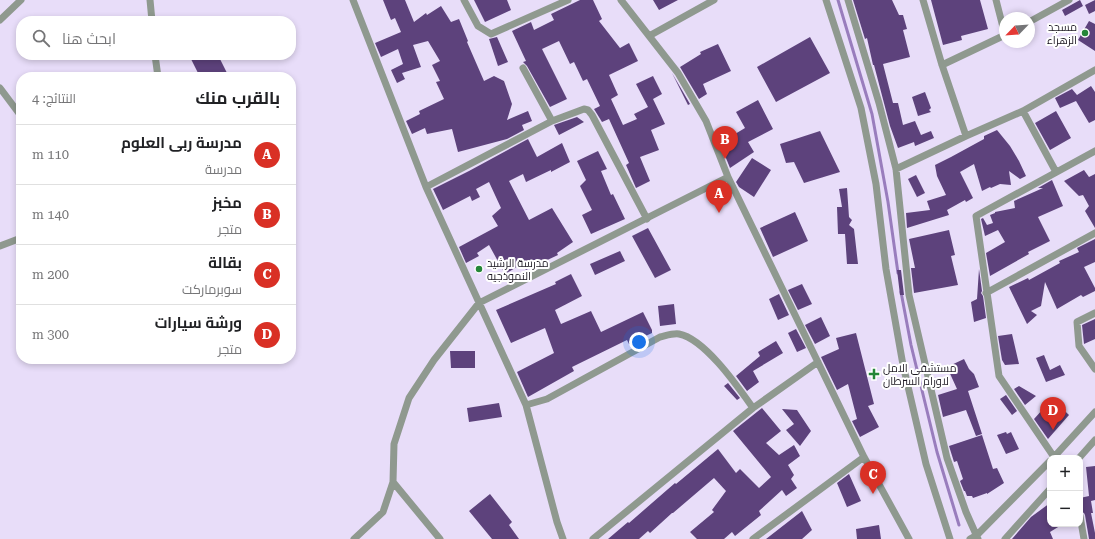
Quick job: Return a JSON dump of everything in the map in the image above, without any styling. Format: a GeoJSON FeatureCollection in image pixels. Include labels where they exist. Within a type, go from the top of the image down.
{"type":"FeatureCollection","features":[{"type":"Feature","properties":{"kind":"street"},"geometry":{"type":"LineString","coordinates":[[0,20],[21,0]]}},
{"type":"Feature","properties":{"kind":"street"},"geometry":{"type":"LineString","coordinates":[[150,0],[152,16]]}},
{"type":"Feature","properties":{"kind":"street"},"geometry":{"type":"LineString","coordinates":[[353,0],[426,187],[526,405],[556,522],[564,539]]}},
{"type":"Feature","properties":{"kind":"street"},"geometry":{"type":"LineString","coordinates":[[464,0],[478,26],[491,34],[568,0]]}},
{"type":"Feature","properties":{"kind":"street"},"geometry":{"type":"LineString","coordinates":[[621,0],[678,73],[706,121],[728,177],[864,457],[909,539]]}},
{"type":"Feature","properties":{"kind":"street"},"geometry":{"type":"LineString","coordinates":[[649,36],[714,0]]}},
{"type":"Feature","properties":{"kind":"street"},"geometry":{"type":"LineString","coordinates":[[826,0],[861,108],[876,184],[886,269],[903,365],[926,464],[950,539]]}},
{"type":"Feature","properties":{"kind":"street"},"geometry":{"type":"LineString","coordinates":[[848,0],[879,103],[896,170],[909,295],[947,458],[975,538],[1047,464]]}},
{"type":"Feature","properties":{"kind":"street"},"geometry":{"type":"LineString","coordinates":[[924,0],[942,65],[966,136]]}},
{"type":"Feature","properties":{"kind":"street"},"geometry":{"type":"LineString","coordinates":[[996,0],[999,12]]}},
{"type":"Feature","properties":{"kind":"street"},"geometry":{"type":"LineString","coordinates":[[1035,19],[1069,0]]}},
{"type":"Feature","properties":{"kind":"street"},"geometry":{"type":"LineString","coordinates":[[942,65],[999,38]]}},
{"type":"Feature","properties":{"kind":"street"},"geometry":{"type":"LineString","coordinates":[[156,60],[158,72]]}},
{"type":"Feature","properties":{"kind":"street"},"geometry":{"type":"LineString","coordinates":[[523,68],[552,120]]}},
{"type":"Feature","properties":{"kind":"street"},"geometry":{"type":"LineString","coordinates":[[896,170],[966,136],[1023,111],[1095,70]]}},
{"type":"Feature","properties":{"kind":"street"},"geometry":{"type":"LineString","coordinates":[[0,88],[16,109]]}},
{"type":"Feature","properties":{"kind":"street"},"geometry":{"type":"LineString","coordinates":[[426,187],[552,120],[584,109],[588,110],[592,115],[647,219]]}},
{"type":"Feature","properties":{"kind":"street"},"geometry":{"type":"LineString","coordinates":[[1023,111],[1056,172]]}},
{"type":"Feature","properties":{"kind":"street"},"geometry":{"type":"LineString","coordinates":[[1049,455],[999,376],[976,216],[1095,151]]}},
{"type":"Feature","properties":{"kind":"street"},"geometry":{"type":"LineString","coordinates":[[354,539],[383,512],[392,482],[394,444],[409,398],[434,360],[479,303],[728,177]]}},
{"type":"Feature","properties":{"kind":"street"},"geometry":{"type":"LineString","coordinates":[[986,293],[1095,233]]}},
{"type":"Feature","properties":{"kind":"street"},"geometry":{"type":"LineString","coordinates":[[0,246],[16,240]]}},
{"type":"Feature","properties":{"kind":"street"},"geometry":{"type":"LineString","coordinates":[[1095,313],[1077,322],[1079,346],[1095,369]]}},
{"type":"Feature","properties":{"kind":"street"},"geometry":{"type":"LineString","coordinates":[[526,405],[548,399],[660,337],[678,334],[694,341],[713,357],[729,375],[753,408]]}},
{"type":"Feature","properties":{"kind":"street"},"geometry":{"type":"LineString","coordinates":[[593,539],[753,408],[818,362]]}},
{"type":"Feature","properties":{"kind":"street"},"geometry":{"type":"LineString","coordinates":[[1056,455],[1095,412]]}},
{"type":"Feature","properties":{"kind":"street"},"geometry":{"type":"LineString","coordinates":[[1082,455],[1095,440]]}},
{"type":"Feature","properties":{"kind":"street"},"geometry":{"type":"LineString","coordinates":[[753,539],[864,457]]}},
{"type":"Feature","properties":{"kind":"street"},"geometry":{"type":"LineString","coordinates":[[392,482],[440,539]]}},
{"type":"Feature","properties":{"kind":"street"},"geometry":{"type":"LineString","coordinates":[[1005,539],[1048,491]]}},
{"type":"Feature","properties":{"kind":"street"},"geometry":{"type":"LineString","coordinates":[[1082,527],[1084,539]]}},
{"type":"Feature","properties":{"kind":"building"},"geometry":{"type":"Polygon","coordinates":[[[383,0],[405,0],[414,22],[426,13],[427,15],[441,6],[451,22],[459,19],[484,81],[494,76],[504,81],[512,104],[507,120],[528,111],[532,121],[522,125],[524,130],[507,139],[458,152],[452,129],[427,134],[425,128],[412,134],[406,121],[420,114],[419,111],[444,99],[436,82],[440,81],[432,65],[440,61],[428,41],[413,45],[421,67],[402,73],[405,79],[397,83],[391,70],[403,64],[398,49],[381,57],[375,43],[401,32],[395,18],[391,20],[383,0]]]}},
{"type":"Feature","properties":{"kind":"building"},"geometry":{"type":"Polygon","coordinates":[[[474,0],[507,0],[511,10],[485,22],[474,0]]]}},
{"type":"Feature","properties":{"kind":"building"},"geometry":{"type":"Polygon","coordinates":[[[580,0],[593,0],[602,19],[599,21],[620,48],[629,43],[638,61],[609,75],[618,95],[611,99],[623,125],[637,119],[634,114],[648,107],[636,84],[653,76],[662,94],[653,99],[665,124],[651,130],[659,150],[640,157],[650,181],[636,188],[626,165],[629,163],[609,119],[602,122],[594,109],[600,106],[587,79],[583,81],[574,62],[570,64],[559,41],[542,49],[567,99],[550,107],[527,66],[523,62],[526,61],[512,31],[531,22],[534,30],[554,20],[551,14],[580,0]]]}},
{"type":"Feature","properties":{"kind":"building"},"geometry":{"type":"Polygon","coordinates":[[[653,0],[678,0],[659,10],[653,0]]]}},
{"type":"Feature","properties":{"kind":"building"},"geometry":{"type":"Polygon","coordinates":[[[853,0],[892,0],[899,15],[903,15],[907,29],[903,30],[910,57],[883,64],[893,103],[898,103],[903,125],[915,121],[921,135],[931,131],[934,138],[915,146],[914,142],[898,148],[890,126],[867,38],[865,39],[853,0]]]}},
{"type":"Feature","properties":{"kind":"building"},"geometry":{"type":"Polygon","coordinates":[[[931,0],[980,0],[988,29],[961,36],[962,40],[943,45],[931,0]]]}},
{"type":"Feature","properties":{"kind":"building"},"geometry":{"type":"Polygon","coordinates":[[[1080,0],[1083,6],[1065,16],[1062,10],[1080,0]]]}},
{"type":"Feature","properties":{"kind":"building"},"geometry":{"type":"Polygon","coordinates":[[[1095,0],[1095,11],[1089,14],[1085,5],[1095,0]]]}},
{"type":"Feature","properties":{"kind":"building"},"geometry":{"type":"Polygon","coordinates":[[[1089,21],[1095,24],[1095,51],[1078,40],[1089,21]]]}},
{"type":"Feature","properties":{"kind":"building"},"geometry":{"type":"Polygon","coordinates":[[[497,37],[508,62],[498,66],[489,39],[497,37]]]}},
{"type":"Feature","properties":{"kind":"building"},"geometry":{"type":"Polygon","coordinates":[[[810,37],[830,73],[776,102],[757,67],[810,37]]]}},
{"type":"Feature","properties":{"kind":"building"},"geometry":{"type":"Polygon","coordinates":[[[718,44],[731,71],[703,84],[707,94],[699,99],[680,67],[701,54],[700,52],[718,44]]]}},
{"type":"Feature","properties":{"kind":"building"},"geometry":{"type":"Polygon","coordinates":[[[192,60],[220,60],[226,72],[198,72],[192,60]]]}},
{"type":"Feature","properties":{"kind":"building"},"geometry":{"type":"Polygon","coordinates":[[[672,73],[690,104],[688,105],[672,73]]]}},
{"type":"Feature","properties":{"kind":"building"},"geometry":{"type":"Polygon","coordinates":[[[1091,86],[1095,92],[1095,120],[1089,123],[1076,101],[1060,108],[1055,98],[1072,89],[1077,95],[1091,86]]]}},
{"type":"Feature","properties":{"kind":"building"},"geometry":{"type":"Polygon","coordinates":[[[925,92],[931,108],[929,110],[931,112],[918,116],[912,97],[925,92]]]}},
{"type":"Feature","properties":{"kind":"building"},"geometry":{"type":"Polygon","coordinates":[[[758,100],[773,129],[748,142],[754,152],[730,168],[720,143],[745,128],[736,112],[758,100]]]}},
{"type":"Feature","properties":{"kind":"building"},"geometry":{"type":"Polygon","coordinates":[[[1056,111],[1071,138],[1050,150],[1035,123],[1056,111]]]}},
{"type":"Feature","properties":{"kind":"building"},"geometry":{"type":"Polygon","coordinates":[[[577,117],[584,122],[559,135],[554,125],[577,117]]]}},
{"type":"Feature","properties":{"kind":"building"},"geometry":{"type":"Polygon","coordinates":[[[997,130],[1010,146],[1026,176],[1020,179],[1009,171],[1011,185],[1000,184],[982,191],[974,164],[960,172],[973,198],[966,202],[965,200],[947,210],[949,215],[907,228],[906,213],[930,210],[927,201],[946,195],[937,176],[935,165],[984,139],[984,136],[997,130]]]}},
{"type":"Feature","properties":{"kind":"building"},"geometry":{"type":"Polygon","coordinates":[[[820,131],[840,172],[804,183],[794,162],[786,163],[780,144],[820,131]]]}},
{"type":"Feature","properties":{"kind":"building"},"geometry":{"type":"Polygon","coordinates":[[[528,139],[537,157],[562,143],[570,162],[551,172],[551,170],[526,182],[523,174],[509,181],[529,220],[552,208],[573,242],[557,253],[558,255],[526,270],[522,264],[505,274],[489,245],[477,253],[479,256],[466,263],[459,247],[498,226],[492,216],[501,208],[489,182],[476,189],[480,197],[472,201],[470,196],[443,210],[433,189],[528,139]]]}},
{"type":"Feature","properties":{"kind":"building"},"geometry":{"type":"Polygon","coordinates":[[[598,151],[607,169],[601,171],[611,195],[613,194],[625,219],[591,234],[582,215],[592,210],[580,186],[586,180],[577,161],[598,151]]]}},
{"type":"Feature","properties":{"kind":"building"},"geometry":{"type":"Polygon","coordinates":[[[752,158],[771,170],[754,197],[739,187],[736,182],[752,158]]]}},
{"type":"Feature","properties":{"kind":"building"},"geometry":{"type":"Polygon","coordinates":[[[1084,170],[1089,177],[1095,174],[1095,228],[1085,211],[1089,206],[1083,195],[1079,196],[1064,181],[1084,170]]]}},
{"type":"Feature","properties":{"kind":"building"},"geometry":{"type":"Polygon","coordinates":[[[916,175],[925,193],[917,197],[908,179],[916,175]]]}},
{"type":"Feature","properties":{"kind":"building"},"geometry":{"type":"Polygon","coordinates":[[[1052,180],[1063,206],[1038,217],[1050,241],[1028,252],[1029,254],[990,276],[986,253],[1005,242],[998,230],[985,236],[981,219],[983,218],[987,225],[993,223],[990,215],[995,212],[1015,208],[1014,201],[1043,188],[1038,188],[1052,180]]]}},
{"type":"Feature","properties":{"kind":"building"},"geometry":{"type":"Polygon","coordinates":[[[847,188],[849,217],[852,220],[849,225],[854,229],[858,264],[847,264],[845,234],[838,234],[837,207],[842,207],[839,189],[847,188]]]}},
{"type":"Feature","properties":{"kind":"building"},"geometry":{"type":"Polygon","coordinates":[[[795,212],[808,241],[773,257],[760,228],[795,212]]]}},
{"type":"Feature","properties":{"kind":"building"},"geometry":{"type":"Polygon","coordinates":[[[648,228],[671,270],[655,278],[632,236],[648,228]]]}},
{"type":"Feature","properties":{"kind":"building"},"geometry":{"type":"Polygon","coordinates":[[[949,230],[955,255],[951,256],[958,285],[914,293],[911,268],[915,268],[909,239],[949,230]]]}},
{"type":"Feature","properties":{"kind":"building"},"geometry":{"type":"Polygon","coordinates":[[[1095,239],[1095,262],[1084,267],[1095,288],[1095,291],[1083,297],[1081,295],[1057,309],[1045,282],[1041,306],[1031,311],[1037,315],[1027,324],[1009,287],[1028,278],[1029,280],[1060,263],[1059,261],[1079,252],[1077,248],[1095,239]]]}},
{"type":"Feature","properties":{"kind":"building"},"geometry":{"type":"Polygon","coordinates":[[[620,251],[625,261],[595,275],[590,264],[620,251]]]}},
{"type":"Feature","properties":{"kind":"building"},"geometry":{"type":"Polygon","coordinates":[[[979,269],[981,293],[983,296],[986,318],[974,322],[971,302],[977,299],[979,269]]]}},
{"type":"Feature","properties":{"kind":"building"},"geometry":{"type":"Polygon","coordinates":[[[897,270],[901,270],[904,295],[900,295],[897,270]]]}},
{"type":"Feature","properties":{"kind":"building"},"geometry":{"type":"Polygon","coordinates":[[[571,274],[582,296],[555,310],[561,324],[591,311],[601,332],[643,312],[652,333],[629,344],[627,340],[572,367],[574,371],[528,397],[517,372],[554,353],[545,328],[511,343],[496,310],[556,284],[555,282],[571,274]]]}},
{"type":"Feature","properties":{"kind":"building"},"geometry":{"type":"Polygon","coordinates":[[[802,284],[812,304],[798,310],[788,290],[802,284]]]}},
{"type":"Feature","properties":{"kind":"building"},"geometry":{"type":"Polygon","coordinates":[[[779,294],[789,315],[778,320],[769,299],[779,294]]]}},
{"type":"Feature","properties":{"kind":"building"},"geometry":{"type":"Polygon","coordinates":[[[674,304],[676,324],[660,326],[658,306],[674,304]]]}},
{"type":"Feature","properties":{"kind":"building"},"geometry":{"type":"Polygon","coordinates":[[[821,317],[830,336],[815,344],[805,325],[821,317]]]}},
{"type":"Feature","properties":{"kind":"building"},"geometry":{"type":"Polygon","coordinates":[[[1095,319],[1095,339],[1084,344],[1082,325],[1095,319]]]}},
{"type":"Feature","properties":{"kind":"building"},"geometry":{"type":"Polygon","coordinates":[[[796,329],[806,348],[797,352],[788,333],[796,329]]]}},
{"type":"Feature","properties":{"kind":"building"},"geometry":{"type":"Polygon","coordinates":[[[856,333],[874,404],[868,406],[879,427],[860,437],[852,421],[857,419],[848,384],[837,390],[821,357],[839,349],[836,338],[856,333]]]}},
{"type":"Feature","properties":{"kind":"building"},"geometry":{"type":"Polygon","coordinates":[[[1012,334],[1019,364],[1005,365],[1002,360],[998,336],[1012,334]]]}},
{"type":"Feature","properties":{"kind":"building"},"geometry":{"type":"Polygon","coordinates":[[[776,341],[783,353],[753,371],[759,382],[747,391],[736,376],[760,356],[758,352],[776,341]]]}},
{"type":"Feature","properties":{"kind":"building"},"geometry":{"type":"Polygon","coordinates":[[[450,351],[475,351],[475,368],[451,368],[450,351]]]}},
{"type":"Feature","properties":{"kind":"building"},"geometry":{"type":"Polygon","coordinates":[[[1044,355],[1050,370],[1060,365],[1065,375],[1046,382],[1036,358],[1044,355]]]}},
{"type":"Feature","properties":{"kind":"building"},"geometry":{"type":"Polygon","coordinates":[[[964,359],[969,369],[974,374],[979,387],[968,391],[982,434],[976,436],[966,410],[943,417],[938,395],[957,389],[947,367],[964,359]]]}},
{"type":"Feature","properties":{"kind":"building"},"geometry":{"type":"Polygon","coordinates":[[[728,383],[740,398],[737,400],[724,386],[728,383]]]}},
{"type":"Feature","properties":{"kind":"building"},"geometry":{"type":"Polygon","coordinates":[[[1019,386],[1036,396],[1025,405],[1014,389],[1019,386]]]}},
{"type":"Feature","properties":{"kind":"building"},"geometry":{"type":"Polygon","coordinates":[[[1006,395],[1017,411],[1012,415],[1000,399],[1006,395]]]}},
{"type":"Feature","properties":{"kind":"building"},"geometry":{"type":"Polygon","coordinates":[[[1052,399],[1069,415],[1048,439],[1034,419],[1052,399]]]}},
{"type":"Feature","properties":{"kind":"building"},"geometry":{"type":"Polygon","coordinates":[[[499,403],[502,417],[469,422],[467,408],[499,403]]]}},
{"type":"Feature","properties":{"kind":"building"},"geometry":{"type":"Polygon","coordinates":[[[762,408],[781,431],[766,443],[779,455],[794,445],[800,456],[788,465],[794,475],[791,479],[797,488],[786,496],[782,490],[759,511],[761,515],[735,536],[732,532],[724,539],[697,539],[690,532],[714,512],[712,510],[726,491],[714,478],[650,533],[648,531],[639,539],[608,539],[718,449],[736,473],[740,469],[759,488],[771,477],[733,431],[762,408]]]}},
{"type":"Feature","properties":{"kind":"building"},"geometry":{"type":"Polygon","coordinates":[[[782,409],[797,410],[811,431],[800,446],[786,430],[794,424],[782,409]]]}},
{"type":"Feature","properties":{"kind":"building"},"geometry":{"type":"Polygon","coordinates":[[[1006,432],[1007,434],[1011,432],[1019,449],[1006,454],[997,435],[1006,432]]]}},
{"type":"Feature","properties":{"kind":"building"},"geometry":{"type":"Polygon","coordinates":[[[982,435],[993,469],[997,468],[1004,483],[987,494],[973,498],[972,496],[967,496],[964,491],[960,481],[963,479],[957,461],[954,462],[949,446],[982,435]]]}},
{"type":"Feature","properties":{"kind":"building"},"geometry":{"type":"Polygon","coordinates":[[[1095,466],[1095,500],[1091,501],[1093,513],[1091,513],[1095,539],[1089,539],[1085,515],[1083,512],[1083,497],[1089,496],[1086,467],[1095,466]]]}},
{"type":"Feature","properties":{"kind":"building"},"geometry":{"type":"Polygon","coordinates":[[[849,474],[861,501],[847,507],[837,483],[849,474]]]}},
{"type":"Feature","properties":{"kind":"building"},"geometry":{"type":"Polygon","coordinates":[[[490,494],[512,522],[509,525],[519,539],[492,539],[469,511],[490,494]]]}},
{"type":"Feature","properties":{"kind":"building"},"geometry":{"type":"Polygon","coordinates":[[[1047,505],[1047,527],[1058,527],[1050,532],[1053,539],[1012,539],[1031,517],[1047,505]]]}},
{"type":"Feature","properties":{"kind":"building"},"geometry":{"type":"Polygon","coordinates":[[[802,511],[812,530],[802,539],[766,539],[802,511]]]}},
{"type":"Feature","properties":{"kind":"building"},"geometry":{"type":"Polygon","coordinates":[[[879,525],[881,539],[857,539],[856,529],[879,525]]]}},
{"type":"Feature","properties":{"kind":"waterway"},"geometry":{"type":"LineString","coordinates":[[838,0],[872,114],[888,202],[898,273]]}},
{"type":"Feature","properties":{"kind":"waterway"},"geometry":{"type":"LineString","coordinates":[[901,292],[911,345],[937,452],[959,525]]}},
{"type":"Feature","properties":{"kind":"place","name":"مسجد الزهراء"},"geometry":{"type":"Point","coordinates":[1085,33]}},
{"type":"Feature","properties":{"kind":"place","name":"مخبز"},"geometry":{"type":"Point","coordinates":[725,159]}},
{"type":"Feature","properties":{"kind":"place","name":"مدرسة ربى العلوم"},"geometry":{"type":"Point","coordinates":[719,213]}},
{"type":"Feature","properties":{"kind":"place","name":"مدرسة الرشيد النموذجيه"},"geometry":{"type":"Point","coordinates":[479,269]}},
{"type":"Feature","properties":{"kind":"place","name":"مستشفى الامل لاورام السرطان"},"geometry":{"type":"Point","coordinates":[874,374]}},
{"type":"Feature","properties":{"kind":"place","name":"ورشة سيارات"},"geometry":{"type":"Point","coordinates":[1053,430]}},
{"type":"Feature","properties":{"kind":"place","name":"بقالة"},"geometry":{"type":"Point","coordinates":[873,494]}}]}
